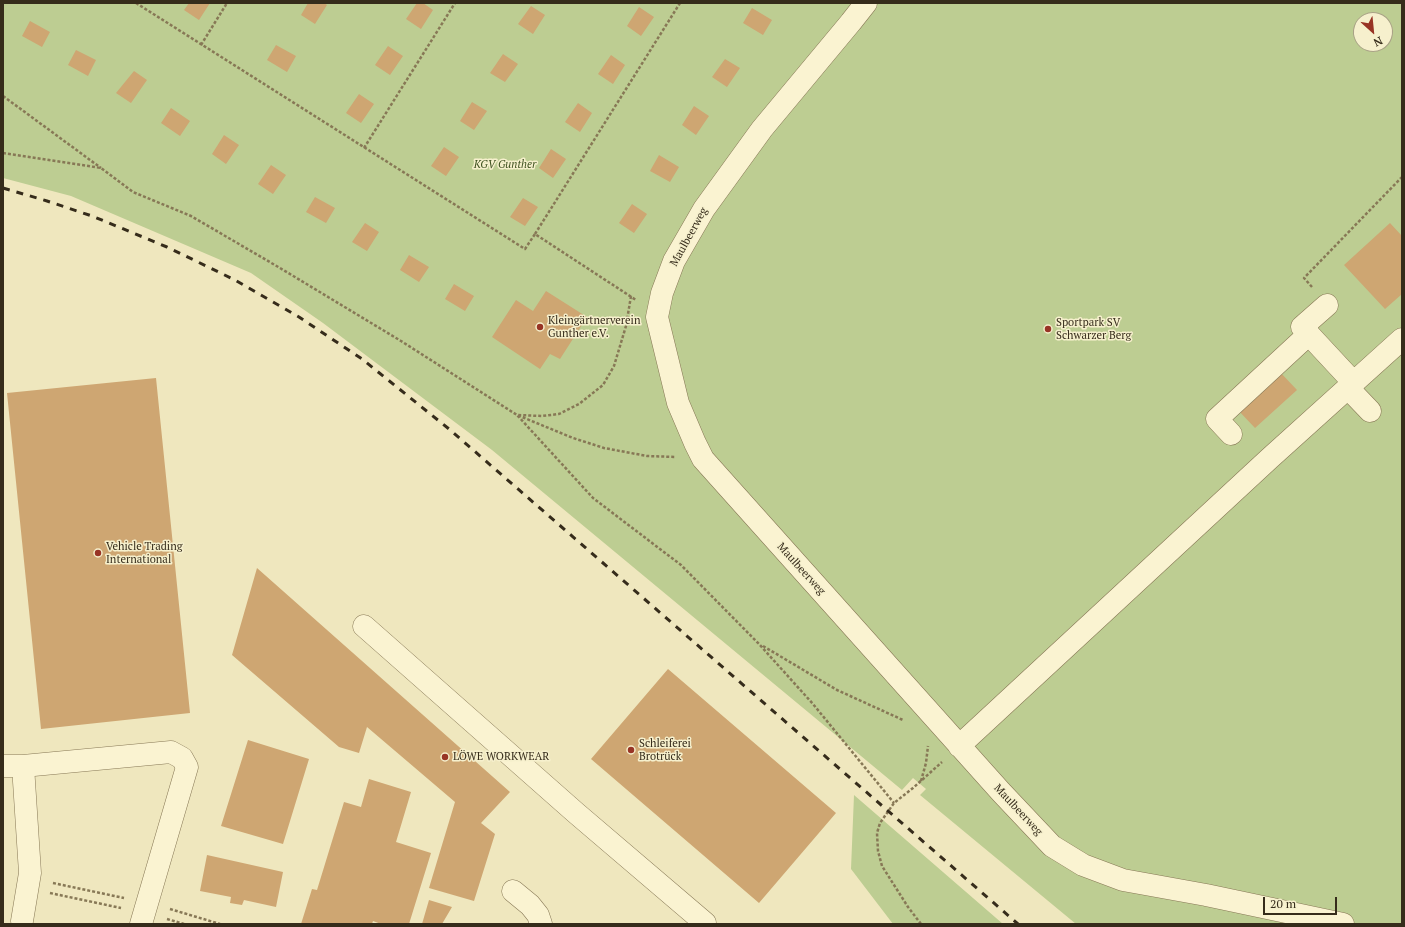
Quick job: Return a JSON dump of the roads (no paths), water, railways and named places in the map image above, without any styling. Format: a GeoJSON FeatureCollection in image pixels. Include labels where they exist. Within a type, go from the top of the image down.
{"type":"FeatureCollection","features":[{"type":"Feature","properties":{"kind":"lane","name":"Maulbeerweg"},"geometry":{"type":"LineString","coordinates":[[866,3],[762,128],[704,209],[674,260],[662,293],[658,317],[678,403],[703,459],[959,746],[1052,846],[1083,865],[1122,880],[1206,895],[1343,924]]}},
{"type":"Feature","properties":{"kind":"lane"},"geometry":{"type":"LineString","coordinates":[[1327,305],[1302,327],[1370,411]]}},
{"type":"Feature","properties":{"kind":"lane"},"geometry":{"type":"LineString","coordinates":[[1231,434],[1217,419],[1309,334]]}},
{"type":"Feature","properties":{"kind":"lane"},"geometry":{"type":"LineString","coordinates":[[959,746],[1264,463],[1402,339]]}},
{"type":"Feature","properties":{"kind":"lane"},"geometry":{"type":"LineString","coordinates":[[364,626],[576,813],[707,924]]}},
{"type":"Feature","properties":{"kind":"lane"},"geometry":{"type":"LineString","coordinates":[[20,921],[28,883],[13,766],[171,752],[182,758],[186,768],[145,913]]}},
{"type":"Feature","properties":{"kind":"lane"},"geometry":{"type":"LineString","coordinates":[[512,891],[530,905],[538,916],[541,924]]}},
{"type":"Feature","properties":{"kind":"railway"},"geometry":{"type":"LineString","coordinates":[[3,188],[92,216],[167,247],[235,280],[299,317],[362,359],[449,429],[1018,924]]}},
{"type":"Feature","properties":{"kind":"place","name":"Kleingärtnerverein Gunther e.V."},"geometry":{"type":"Point","coordinates":[540,327]}},
{"type":"Feature","properties":{"kind":"place","name":"Sportpark SV Schwarzer Berg"},"geometry":{"type":"Point","coordinates":[1048,329]}},
{"type":"Feature","properties":{"kind":"place","name":"Vehicle Trading International"},"geometry":{"type":"Point","coordinates":[98,553]}},
{"type":"Feature","properties":{"kind":"place","name":"Schleiferei Brotrück"},"geometry":{"type":"Point","coordinates":[631,750]}},
{"type":"Feature","properties":{"kind":"place","name":"LÖWE WORKWEAR"},"geometry":{"type":"Point","coordinates":[445,757]}},
{"type":"Feature","properties":{"kind":"park label","name":"KGV Gunther"},"geometry":{"type":"Point","coordinates":[505,165]}}]}
